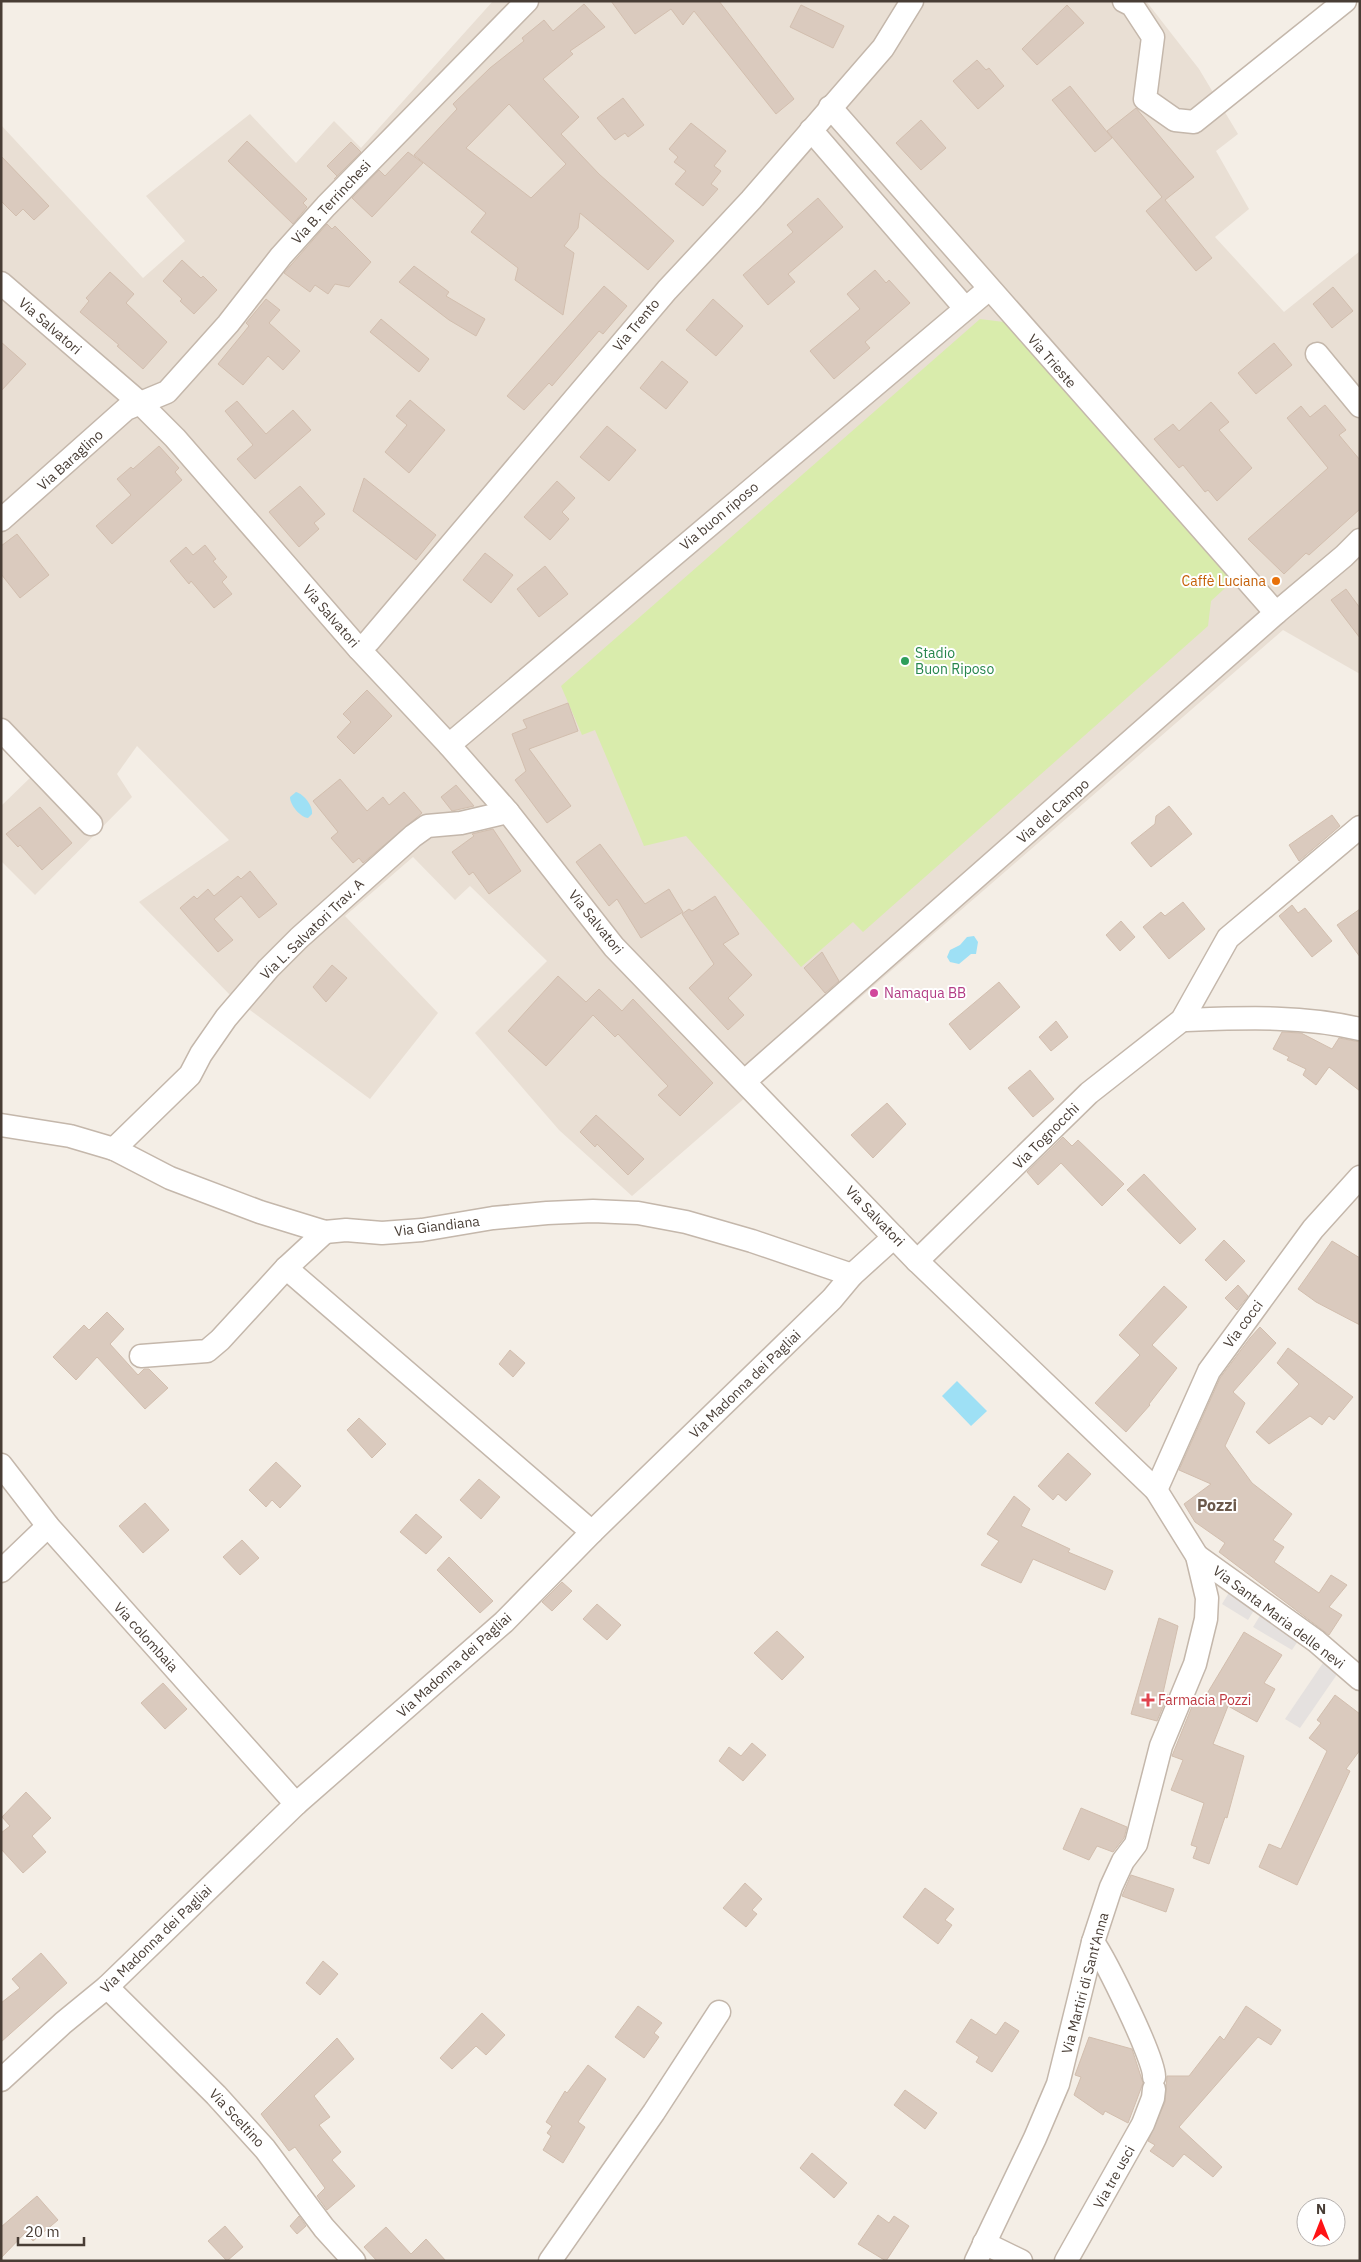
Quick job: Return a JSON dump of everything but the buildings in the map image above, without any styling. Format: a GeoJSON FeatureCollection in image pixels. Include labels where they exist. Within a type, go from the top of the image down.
{"type":"FeatureCollection","features":[{"type":"Feature","properties":{"kind":"street","name":"Via B. Terrinchesi"},"geometry":{"type":"LineString","coordinates":[[140,403],[167,392],[228,324],[281,256],[326,206],[527,1]]}},
{"type":"Feature","properties":{"kind":"street","name":"Via Trento"},"geometry":{"type":"LineString","coordinates":[[359,649],[369,641],[667,290],[751,200],[883,48],[912,1]]}},
{"type":"Feature","properties":{"kind":"street"},"geometry":{"type":"LineString","coordinates":[[1128,3],[1153,37],[1145,99],[1175,120],[1194,122],[1345,1]]}},
{"type":"Feature","properties":{"kind":"street","name":"Via Trieste"},"geometry":{"type":"LineString","coordinates":[[830,107],[1276,613]]}},
{"type":"Feature","properties":{"kind":"street"},"geometry":{"type":"LineString","coordinates":[[811,130],[965,308]]}},
{"type":"Feature","properties":{"kind":"street","name":"Via Salvatori"},"geometry":{"type":"LineString","coordinates":[[1,283],[140,403],[176,438],[359,649],[449,745],[508,812],[614,947],[894,1238],[1156,1490],[1197,1556]]}},
{"type":"Feature","properties":{"kind":"street","name":"Via buon riposo"},"geometry":{"type":"LineString","coordinates":[[449,745],[989,289]]}},
{"type":"Feature","properties":{"kind":"street"},"geometry":{"type":"LineString","coordinates":[[1317,354],[1360,406]]}},
{"type":"Feature","properties":{"kind":"street","name":"Via Baraglino"},"geometry":{"type":"LineString","coordinates":[[1,520],[126,409],[140,403]]}},
{"type":"Feature","properties":{"kind":"street","name":"Via del Campo"},"geometry":{"type":"LineString","coordinates":[[745,1081],[1360,540]]}},
{"type":"Feature","properties":{"kind":"street"},"geometry":{"type":"LineString","coordinates":[[1,730],[91,824]]}},
{"type":"Feature","properties":{"kind":"street","name":"Via L. Salvatori Trav. A"},"geometry":{"type":"LineString","coordinates":[[114,1149],[190,1075],[201,1054],[226,1018],[268,969],[299,938],[413,836],[427,826],[461,823],[508,812]]}},
{"type":"Feature","properties":{"kind":"street","name":"Via Tognocchi"},"geometry":{"type":"LineString","coordinates":[[917,1261],[1089,1093],[1182,1020],[1228,938],[1360,827]]}},
{"type":"Feature","properties":{"kind":"street"},"geometry":{"type":"LineString","coordinates":[[1182,1020],[1265,1017],[1310,1020],[1360,1029]]}},
{"type":"Feature","properties":{"kind":"street","name":"Via Giandiana"},"geometry":{"type":"LineString","coordinates":[[1,1125],[70,1136],[114,1149],[170,1178],[199,1190],[260,1212],[325,1232],[346,1230],[382,1233],[422,1230],[493,1218],[546,1213],[594,1211],[638,1214],[705,1227],[852,1276]]}},
{"type":"Feature","properties":{"kind":"street","name":"Via cocci"},"geometry":{"type":"LineString","coordinates":[[1156,1490],[1209,1371],[1313,1229],[1360,1177]]}},
{"type":"Feature","properties":{"kind":"street"},"geometry":{"type":"LineString","coordinates":[[141,1356],[207,1351],[220,1340],[286,1268],[325,1232]]}},
{"type":"Feature","properties":{"kind":"street","name":"Via Madonna dei Pagliai"},"geometry":{"type":"LineString","coordinates":[[1,2080],[63,2023],[107,1987],[296,1804],[504,1622],[592,1532],[832,1299],[852,1276],[894,1238]]}},
{"type":"Feature","properties":{"kind":"street"},"geometry":{"type":"LineString","coordinates":[[286,1268],[592,1532]]}},
{"type":"Feature","properties":{"kind":"street","name":"Via colombaia"},"geometry":{"type":"LineString","coordinates":[[1,1465],[48,1526],[296,1804]]}},
{"type":"Feature","properties":{"kind":"street"},"geometry":{"type":"LineString","coordinates":[[1,1571],[48,1526]]}},
{"type":"Feature","properties":{"kind":"street","name":"Via Santa Maria delle nevi"},"geometry":{"type":"LineString","coordinates":[[1197,1556],[1316,1640],[1360,1679]]}},
{"type":"Feature","properties":{"kind":"street","name":"Via Martiri di Sant'Anna"},"geometry":{"type":"LineString","coordinates":[[980,2252],[1058,2084],[1093,1942],[1111,1887],[1123,1861],[1136,1844],[1161,1746],[1194,1664],[1206,1619],[1207,1598],[1197,1556]]}},
{"type":"Feature","properties":{"kind":"street","name":"Via tre usci"},"geometry":{"type":"LineString","coordinates":[[1066,2261],[1143,2124],[1153,2098],[1154,2083],[1150,2056],[1104,1957],[1093,1942]]}},
{"type":"Feature","properties":{"kind":"street","name":"Via Sceltino"},"geometry":{"type":"LineString","coordinates":[[107,1987],[216,2095],[259,2142],[324,2228],[354,2261]]}},
{"type":"Feature","properties":{"kind":"street"},"geometry":{"type":"LineString","coordinates":[[550,2261],[654,2112],[719,2012]]}},
{"type":"Feature","properties":{"kind":"street"},"geometry":{"type":"LineString","coordinates":[[980,2252],[1021,2261]]}},
{"type":"Feature","properties":{"kind":"shaded area"},"geometry":{"type":"Polygon","coordinates":[[[493,1],[1146,1],[1199,69],[1238,134],[1216,151],[1249,209],[1215,237],[1284,312],[1360,251],[1360,674],[1283,630],[632,1196],[559,1130],[475,1033],[547,961],[470,886],[455,900],[413,857],[345,916],[438,1013],[370,1099],[231,996],[139,902],[229,840],[137,746],[117,774],[132,797],[35,895],[1,861],[1,806],[32,776],[1,744],[1,125],[143,278],[185,241],[146,196],[250,114],[296,163],[334,121],[361,148],[493,1]]]}},
{"type":"Feature","properties":{"kind":"shaded area"},"geometry":{"type":"Polygon","coordinates":[[[1230,1591],[1256,1607],[1248,1620],[1222,1604],[1230,1591]]]}},
{"type":"Feature","properties":{"kind":"shaded area"},"geometry":{"type":"Polygon","coordinates":[[[1261,1614],[1300,1638],[1292,1650],[1253,1627],[1261,1614]]]}},
{"type":"Feature","properties":{"kind":"shaded area"},"geometry":{"type":"Polygon","coordinates":[[[1325,1660],[1340,1670],[1300,1728],[1285,1719],[1325,1660]]]}},
{"type":"Feature","properties":{"kind":"green space"},"geometry":{"type":"Polygon","coordinates":[[[980,319],[1004,322],[1235,579],[1211,601],[1208,626],[863,932],[853,922],[801,967],[686,836],[644,846],[595,730],[582,735],[561,686],[980,319]]]}},
{"type":"Feature","properties":{"kind":"water"},"geometry":{"type":"Polygon","coordinates":[[[296,792],[302,795],[309,804],[312,814],[308,818],[299,813],[292,804],[290,797],[296,792]]]}},
{"type":"Feature","properties":{"kind":"water"},"geometry":{"type":"Polygon","coordinates":[[[974,936],[978,942],[976,954],[971,954],[959,964],[950,962],[947,957],[950,950],[960,945],[967,937],[974,936]]]}},
{"type":"Feature","properties":{"kind":"water"},"geometry":{"type":"Polygon","coordinates":[[[957,1381],[987,1411],[971,1426],[942,1396],[957,1381]]]}},
{"type":"Feature","properties":{"kind":"place","name":"Caffè Luciana"},"geometry":{"type":"Point","coordinates":[1276,581]}},
{"type":"Feature","properties":{"kind":"place","name":"Stadio Buon Riposo"},"geometry":{"type":"Point","coordinates":[905,661]}},
{"type":"Feature","properties":{"kind":"place","name":"Namaqua BB"},"geometry":{"type":"Point","coordinates":[874,993]}},
{"type":"Feature","properties":{"kind":"place","name":"Farmacia Pozzi"},"geometry":{"type":"Point","coordinates":[1148,1700]}},
{"type":"Feature","properties":{"kind":"district","name":"Pozzi"},"geometry":{"type":"Point","coordinates":[1217,1505]}}]}
